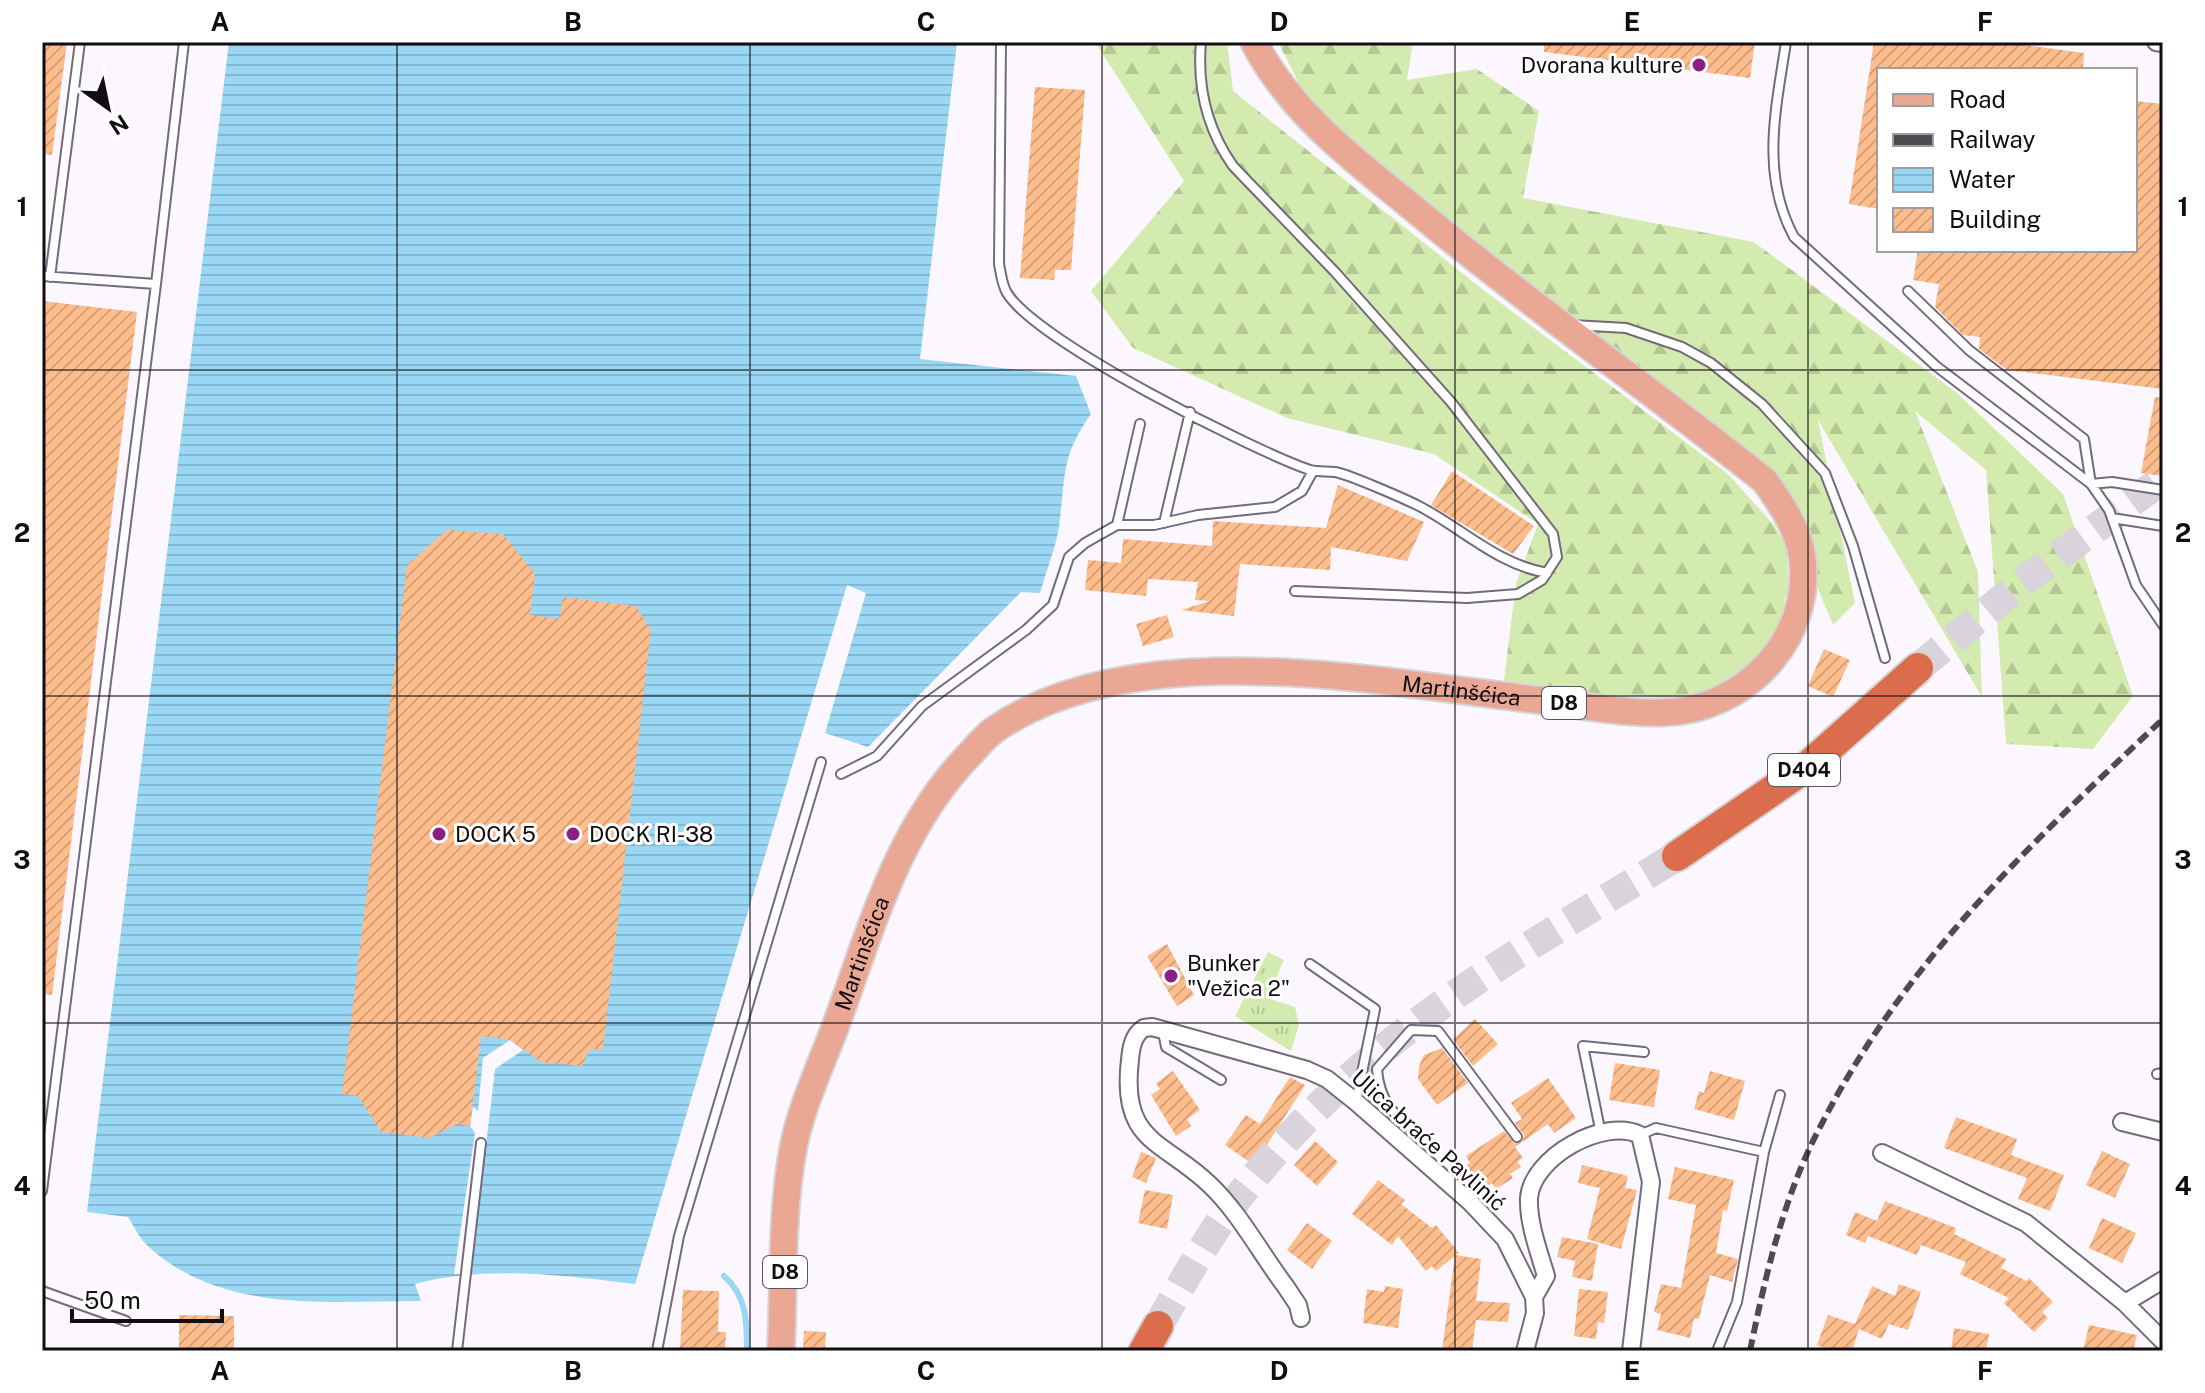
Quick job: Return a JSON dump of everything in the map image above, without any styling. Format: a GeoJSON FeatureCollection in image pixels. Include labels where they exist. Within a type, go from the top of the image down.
{"type":"FeatureCollection","features":[{"type":"Feature","properties":{"kind":"highway","name":"D404"},"geometry":{"type":"LineString","coordinates":[[1677,856],[1808,766],[1918,668]]}},
{"type":"Feature","properties":{"kind":"main road","name":"Martinšćica"},"geometry":{"type":"LineString","coordinates":[[781,1351],[793,1147],[810,1097],[887,881],[916,823],[946,779],[993,731],[1054,698],[1134,676],[1268,671],[1598,707],[1677,712],[1716,703],[1750,682],[1776,657],[1791,632],[1800,601],[1802,557],[1790,518],[1765,481],[1498,278],[1312,122],[1286,95],[1254,42]]}},
{"type":"Feature","properties":{"kind":"street"},"geometry":{"type":"LineString","coordinates":[[2156,42],[2163,43]]}},
{"type":"Feature","properties":{"kind":"street"},"geometry":{"type":"LineString","coordinates":[[1163,1030],[1152,1027],[1138,1032],[1131,1049],[1128,1075],[1141,1131],[1158,1148],[1209,1183],[1286,1287],[1298,1305],[1301,1318]]}},
{"type":"Feature","properties":{"kind":"street","name":"Ulica braće Pavlinić"},"geometry":{"type":"LineString","coordinates":[[1163,1030],[1307,1070],[1327,1079],[1470,1202],[1505,1239],[1534,1297],[1535,1313],[1525,1351]]}},
{"type":"Feature","properties":{"kind":"street"},"geometry":{"type":"LineString","coordinates":[[2122,1122],[2163,1132]]}},
{"type":"Feature","properties":{"kind":"street","name":"Ulica braće Pavlinić"},"geometry":{"type":"LineString","coordinates":[[1534,1297],[1546,1276],[1531,1215],[1531,1188],[1541,1169],[1568,1146],[1618,1132],[1640,1135]]}},
{"type":"Feature","properties":{"kind":"street"},"geometry":{"type":"LineString","coordinates":[[1631,1351],[1651,1182],[1640,1135]]}},
{"type":"Feature","properties":{"kind":"street"},"geometry":{"type":"LineString","coordinates":[[1882,1153],[2026,1223],[2125,1303],[2163,1341]]}},
{"type":"Feature","properties":{"kind":"street"},"geometry":{"type":"LineString","coordinates":[[2125,1303],[2163,1280]]}},
{"type":"Feature","properties":{"kind":"lane"},"geometry":{"type":"LineString","coordinates":[[80,42],[46,276],[156,284]]}},
{"type":"Feature","properties":{"kind":"lane"},"geometry":{"type":"LineString","coordinates":[[42,1191],[184,42]]}},
{"type":"Feature","properties":{"kind":"lane"},"geometry":{"type":"LineString","coordinates":[[1001,42],[997,236],[999,264],[1008,294],[1066,344],[1190,412],[1313,471],[1336,472],[1419,506],[1520,568],[1547,573]]}},
{"type":"Feature","properties":{"kind":"lane"},"geometry":{"type":"LineString","coordinates":[[1201,42],[1204,100],[1220,147],[1274,213],[1335,272],[1451,402],[1536,509],[1553,534],[1557,557],[1542,580],[1518,594],[1467,598],[1295,591]]}},
{"type":"Feature","properties":{"kind":"lane"},"geometry":{"type":"LineString","coordinates":[[1786,42],[1772,160],[1780,211],[1794,237],[1936,366],[2091,484],[2112,518],[2136,585],[2163,625]]}},
{"type":"Feature","properties":{"kind":"lane"},"geometry":{"type":"LineString","coordinates":[[1908,291],[1969,350],[2084,439],[2091,484]]}},
{"type":"Feature","properties":{"kind":"lane"},"geometry":{"type":"LineString","coordinates":[[1559,324],[1602,325],[1648,334],[1711,363],[1762,404],[1825,473],[1853,546],[1885,658]]}},
{"type":"Feature","properties":{"kind":"lane"},"geometry":{"type":"LineString","coordinates":[[1164,523],[1190,412]]}},
{"type":"Feature","properties":{"kind":"lane"},"geometry":{"type":"LineString","coordinates":[[1117,525],[1140,424]]}},
{"type":"Feature","properties":{"kind":"lane"},"geometry":{"type":"LineString","coordinates":[[841,774],[877,756],[922,706],[1053,605],[1069,557],[1085,543],[1117,525],[1164,523],[1198,515],[1275,507],[1302,491],[1313,471]]}},
{"type":"Feature","properties":{"kind":"lane"},"geometry":{"type":"LineString","coordinates":[[2091,484],[2112,482],[2163,490]]}},
{"type":"Feature","properties":{"kind":"lane"},"geometry":{"type":"LineString","coordinates":[[2112,518],[2163,526]]}},
{"type":"Feature","properties":{"kind":"lane"},"geometry":{"type":"LineString","coordinates":[[657,1351],[679,1236],[821,762]]}},
{"type":"Feature","properties":{"kind":"lane"},"geometry":{"type":"LineString","coordinates":[[1310,964],[1375,1009],[1356,1102]]}},
{"type":"Feature","properties":{"kind":"lane"},"geometry":{"type":"LineString","coordinates":[[1163,1030],[1166,1047],[1221,1080]]}},
{"type":"Feature","properties":{"kind":"lane"},"geometry":{"type":"LineString","coordinates":[[1370,1115],[1379,1092],[1377,1069],[1395,1046],[1411,1030],[1438,1031],[1517,1137]]}},
{"type":"Feature","properties":{"kind":"lane"},"geometry":{"type":"LineString","coordinates":[[1601,1135],[1583,1046],[1644,1052]]}},
{"type":"Feature","properties":{"kind":"lane"},"geometry":{"type":"LineString","coordinates":[[1379,1092],[1390,1108],[1418,1133]]}},
{"type":"Feature","properties":{"kind":"lane"},"geometry":{"type":"LineString","coordinates":[[1717,1351],[1737,1302],[1764,1152],[1780,1095]]}},
{"type":"Feature","properties":{"kind":"lane"},"geometry":{"type":"LineString","coordinates":[[1640,1135],[1656,1128],[1764,1152]]}},
{"type":"Feature","properties":{"kind":"lane"},"geometry":{"type":"LineString","coordinates":[[457,1351],[481,1143]]}},
{"type":"Feature","properties":{"kind":"lane"},"geometry":{"type":"LineString","coordinates":[[42,1291],[126,1321]]}},
{"type":"Feature","properties":{"kind":"green space"},"geometry":{"type":"Polygon","coordinates":[[[1095,42],[1227,42],[1233,91],[1482,289],[1728,474],[1774,525],[1787,548],[1788,585],[1781,619],[1760,657],[1701,700],[1503,688],[1516,584],[1538,524],[1434,454],[1287,418],[1133,348],[1091,291],[1184,181],[1095,42]]]}},
{"type":"Feature","properties":{"kind":"green space"},"geometry":{"type":"Polygon","coordinates":[[[1278,42],[1413,42],[1407,80],[1477,69],[1539,111],[1523,198],[1754,242],[1957,393],[2063,494],[2133,696],[2093,749],[2006,744],[1986,470],[1915,411],[1978,572],[1982,697],[1818,420],[1855,603],[1833,625],[1765,462],[1565,315],[1443,219],[1308,101],[1278,42]]]}},
{"type":"Feature","properties":{"kind":"green space"},"geometry":{"type":"Polygon","coordinates":[[[1268,952],[1284,960],[1267,998],[1295,1007],[1299,1025],[1291,1051],[1235,1016],[1268,952]]]}},
{"type":"Feature","properties":{"kind":"water"},"geometry":{"type":"Polygon","coordinates":[[[229,42],[957,42],[920,359],[1076,376],[1091,414],[1069,456],[1058,534],[1040,593],[1021,592],[868,747],[825,733],[866,593],[847,585],[635,1284],[552,1275],[496,1273],[441,1278],[415,1284],[421,1301],[314,1302],[278,1299],[243,1294],[210,1284],[178,1269],[149,1247],[128,1217],[87,1212],[229,42]]]}},
{"type":"Feature","properties":{"kind":"pier"},"geometry":{"type":"Polygon","coordinates":[[[510,1040],[523,1050],[495,1069],[471,1274],[454,1274],[475,1133],[470,1126],[473,1107],[478,1111],[483,1058],[510,1040]]]}},
{"type":"Feature","properties":{"kind":"building"},"geometry":{"type":"Polygon","coordinates":[[[42,42],[67,42],[52,155],[42,154],[42,42]]]}},
{"type":"Feature","properties":{"kind":"building","name":"Dvorana kulture"},"geometry":{"type":"Polygon","coordinates":[[[1544,42],[1755,42],[1750,78],[1544,52],[1544,42]]]}},
{"type":"Feature","properties":{"kind":"building"},"geometry":{"type":"Polygon","coordinates":[[[1874,42],[2001,42],[2084,53],[2083,68],[1877,68],[1877,209],[1849,204],[1874,42]]]}},
{"type":"Feature","properties":{"kind":"building"},"geometry":{"type":"Polygon","coordinates":[[[1035,87],[1085,90],[1071,270],[1055,270],[1054,280],[1020,278],[1035,87]]]}},
{"type":"Feature","properties":{"kind":"building"},"geometry":{"type":"Polygon","coordinates":[[[2137,101],[2163,104],[2163,389],[2007,370],[1979,349],[1980,337],[1963,335],[1935,307],[1939,284],[1913,280],[1918,252],[2137,252],[2137,101]]]}},
{"type":"Feature","properties":{"kind":"building"},"geometry":{"type":"Polygon","coordinates":[[[42,301],[137,312],[52,995],[42,994],[42,301]]]}},
{"type":"Feature","properties":{"kind":"building"},"geometry":{"type":"Polygon","coordinates":[[[2155,397],[2163,398],[2163,476],[2141,473],[2155,397]]]}},
{"type":"Feature","properties":{"kind":"building"},"geometry":{"type":"Polygon","coordinates":[[[1452,471],[1534,526],[1513,554],[1431,505],[1452,471]]]}},
{"type":"Feature","properties":{"kind":"building"},"geometry":{"type":"Polygon","coordinates":[[[1338,485],[1424,522],[1407,561],[1331,547],[1330,570],[1240,564],[1234,616],[1181,610],[1210,601],[1195,600],[1198,582],[1148,579],[1146,596],[1085,590],[1088,560],[1121,563],[1123,539],[1212,546],[1213,521],[1326,528],[1338,485]]]}},
{"type":"Feature","properties":{"kind":"building"},"geometry":{"type":"Polygon","coordinates":[[[447,530],[503,534],[535,574],[530,615],[559,619],[563,597],[636,606],[651,630],[603,1050],[590,1049],[582,1066],[541,1062],[510,1040],[481,1036],[470,1126],[457,1124],[429,1138],[381,1132],[358,1096],[342,1094],[407,565],[447,530]]]}},
{"type":"Feature","properties":{"kind":"building"},"geometry":{"type":"Polygon","coordinates":[[[1167,615],[1174,637],[1143,646],[1136,624],[1167,615]]]}},
{"type":"Feature","properties":{"kind":"building"},"geometry":{"type":"Polygon","coordinates":[[[1824,649],[1850,660],[1833,697],[1808,686],[1824,649]]]}},
{"type":"Feature","properties":{"kind":"building","name":"Bunker \"Vežica 2\""},"geometry":{"type":"Polygon","coordinates":[[[1167,944],[1194,995],[1177,1006],[1147,956],[1167,944]]]}},
{"type":"Feature","properties":{"kind":"building"},"geometry":{"type":"Polygon","coordinates":[[[1475,1019],[1498,1044],[1473,1066],[1453,1039],[1475,1019]]]}},
{"type":"Feature","properties":{"kind":"building"},"geometry":{"type":"Polygon","coordinates":[[[1442,1048],[1468,1083],[1437,1105],[1418,1079],[1419,1066],[1424,1055],[1442,1048]]]}},
{"type":"Feature","properties":{"kind":"building"},"geometry":{"type":"Polygon","coordinates":[[[1615,1063],[1660,1070],[1654,1107],[1609,1100],[1615,1063]]]}},
{"type":"Feature","properties":{"kind":"building"},"geometry":{"type":"Polygon","coordinates":[[[1173,1071],[1200,1110],[1187,1119],[1191,1126],[1176,1136],[1151,1095],[1160,1089],[1156,1083],[1173,1071]]]}},
{"type":"Feature","properties":{"kind":"building"},"geometry":{"type":"Polygon","coordinates":[[[1710,1071],[1745,1081],[1734,1120],[1694,1109],[1699,1091],[1704,1093],[1710,1071]]]}},
{"type":"Feature","properties":{"kind":"building"},"geometry":{"type":"Polygon","coordinates":[[[1290,1077],[1305,1085],[1254,1165],[1225,1145],[1246,1115],[1260,1124],[1290,1077]]]}},
{"type":"Feature","properties":{"kind":"building"},"geometry":{"type":"Polygon","coordinates":[[[1548,1078],[1576,1118],[1554,1133],[1548,1124],[1515,1147],[1523,1158],[1517,1162],[1521,1167],[1510,1174],[1513,1178],[1496,1189],[1492,1183],[1482,1190],[1466,1166],[1470,1163],[1466,1156],[1504,1131],[1514,1143],[1522,1142],[1524,1135],[1515,1123],[1522,1119],[1511,1103],[1548,1078]]]}},
{"type":"Feature","properties":{"kind":"building"},"geometry":{"type":"Polygon","coordinates":[[[1956,1117],[2017,1139],[2011,1155],[2064,1175],[2050,1211],[2018,1199],[2027,1178],[1944,1148],[1956,1117]]]}},
{"type":"Feature","properties":{"kind":"building"},"geometry":{"type":"Polygon","coordinates":[[[1315,1141],[1338,1162],[1317,1186],[1294,1165],[1315,1141]]]}},
{"type":"Feature","properties":{"kind":"building"},"geometry":{"type":"Polygon","coordinates":[[[2102,1151],[2130,1164],[2115,1198],[2086,1185],[2102,1151]]]}},
{"type":"Feature","properties":{"kind":"building"},"geometry":{"type":"Polygon","coordinates":[[[1141,1152],[1156,1158],[1146,1183],[1132,1177],[1141,1152]]]}},
{"type":"Feature","properties":{"kind":"building"},"geometry":{"type":"Polygon","coordinates":[[[1582,1165],[1628,1176],[1625,1188],[1637,1190],[1621,1249],[1587,1239],[1600,1188],[1578,1183],[1582,1165]]]}},
{"type":"Feature","properties":{"kind":"building"},"geometry":{"type":"Polygon","coordinates":[[[1675,1167],[1734,1180],[1727,1211],[1723,1210],[1716,1253],[1738,1259],[1732,1282],[1710,1275],[1699,1319],[1694,1318],[1690,1338],[1657,1330],[1661,1314],[1654,1312],[1661,1284],[1681,1288],[1696,1205],[1668,1199],[1675,1167]]]}},
{"type":"Feature","properties":{"kind":"building"},"geometry":{"type":"Polygon","coordinates":[[[1378,1180],[1405,1200],[1401,1204],[1432,1228],[1436,1225],[1459,1253],[1455,1255],[1481,1259],[1476,1301],[1510,1303],[1508,1322],[1476,1320],[1472,1351],[1442,1351],[1455,1256],[1436,1271],[1432,1266],[1426,1271],[1398,1236],[1392,1245],[1352,1214],[1378,1180]]]}},
{"type":"Feature","properties":{"kind":"building"},"geometry":{"type":"Polygon","coordinates":[[[1145,1190],[1173,1195],[1167,1229],[1138,1223],[1145,1190]]]}},
{"type":"Feature","properties":{"kind":"building"},"geometry":{"type":"Polygon","coordinates":[[[1885,1201],[1956,1228],[1954,1234],[2006,1259],[2001,1268],[2026,1281],[2029,1278],[2053,1302],[2042,1312],[2048,1318],[2034,1332],[2004,1303],[2009,1298],[1960,1274],[1966,1262],[1921,1245],[1917,1255],[1868,1236],[1865,1243],[1846,1235],[1855,1212],[1877,1221],[1885,1201]]]}},
{"type":"Feature","properties":{"kind":"building"},"geometry":{"type":"Polygon","coordinates":[[[2102,1218],[2136,1233],[2122,1263],[2089,1248],[2102,1218]]]}},
{"type":"Feature","properties":{"kind":"building"},"geometry":{"type":"Polygon","coordinates":[[[1307,1223],[1332,1241],[1312,1269],[1287,1250],[1307,1223]]]}},
{"type":"Feature","properties":{"kind":"building"},"geometry":{"type":"Polygon","coordinates":[[[1562,1237],[1598,1244],[1592,1281],[1572,1277],[1575,1261],[1557,1257],[1562,1237]]]}},
{"type":"Feature","properties":{"kind":"building"},"geometry":{"type":"Polygon","coordinates":[[[1899,1284],[1921,1292],[1908,1330],[1889,1324],[1882,1339],[1859,1329],[1852,1351],[1834,1351],[1817,1345],[1828,1315],[1855,1324],[1872,1286],[1895,1296],[1899,1284]]]}},
{"type":"Feature","properties":{"kind":"building"},"geometry":{"type":"Polygon","coordinates":[[[1385,1286],[1403,1289],[1398,1328],[1363,1323],[1367,1289],[1384,1292],[1385,1286]]]}},
{"type":"Feature","properties":{"kind":"building"},"geometry":{"type":"Polygon","coordinates":[[[1579,1289],[1608,1292],[1604,1323],[1598,1322],[1596,1339],[1574,1336],[1579,1289]]]}},
{"type":"Feature","properties":{"kind":"building"},"geometry":{"type":"Polygon","coordinates":[[[683,1290],[719,1291],[718,1332],[726,1332],[725,1351],[680,1351],[683,1290]]]}},
{"type":"Feature","properties":{"kind":"building"},"geometry":{"type":"Polygon","coordinates":[[[179,1315],[234,1316],[234,1351],[179,1351],[179,1315]]]}},
{"type":"Feature","properties":{"kind":"building"},"geometry":{"type":"Polygon","coordinates":[[[2089,1325],[2137,1335],[2133,1351],[2083,1351],[2089,1325]]]}},
{"type":"Feature","properties":{"kind":"building"},"geometry":{"type":"Polygon","coordinates":[[[1954,1328],[1989,1334],[1986,1351],[1951,1351],[1954,1328]]]}},
{"type":"Feature","properties":{"kind":"building"},"geometry":{"type":"Polygon","coordinates":[[[804,1331],[826,1332],[825,1351],[803,1351],[804,1331]]]}},
{"type":"Feature","properties":{"kind":"waterway"},"geometry":{"type":"LineString","coordinates":[[724,1276],[741,1301],[746,1320],[747,1351]]}},
{"type":"Feature","properties":{"kind":"tunnel"},"geometry":{"type":"LineString","coordinates":[[1918,668],[2020,584],[2163,479]]}},
{"type":"Feature","properties":{"kind":"tunnel"},"geometry":{"type":"LineString","coordinates":[[1158,1326],[1231,1207],[1279,1149],[1329,1097],[1381,1051],[1493,969],[1677,856]]}},
{"type":"Feature","properties":{"kind":"railway"},"geometry":{"type":"LineString","coordinates":[[1750,1351],[1785,1211],[1818,1131],[1852,1070],[1929,960],[1972,910],[2064,813],[2163,719]]}},
{"type":"Feature","properties":{"kind":"place","name":"Dvorana kulture"},"geometry":{"type":"Point","coordinates":[1699,65]}},
{"type":"Feature","properties":{"kind":"place","name":"DOCK 5"},"geometry":{"type":"Point","coordinates":[439,834]}},
{"type":"Feature","properties":{"kind":"place","name":"DOCK RI-38"},"geometry":{"type":"Point","coordinates":[573,834]}},
{"type":"Feature","properties":{"kind":"place","name":"Bunker \"Vežica 2\""},"geometry":{"type":"Point","coordinates":[1171,976]}}]}
